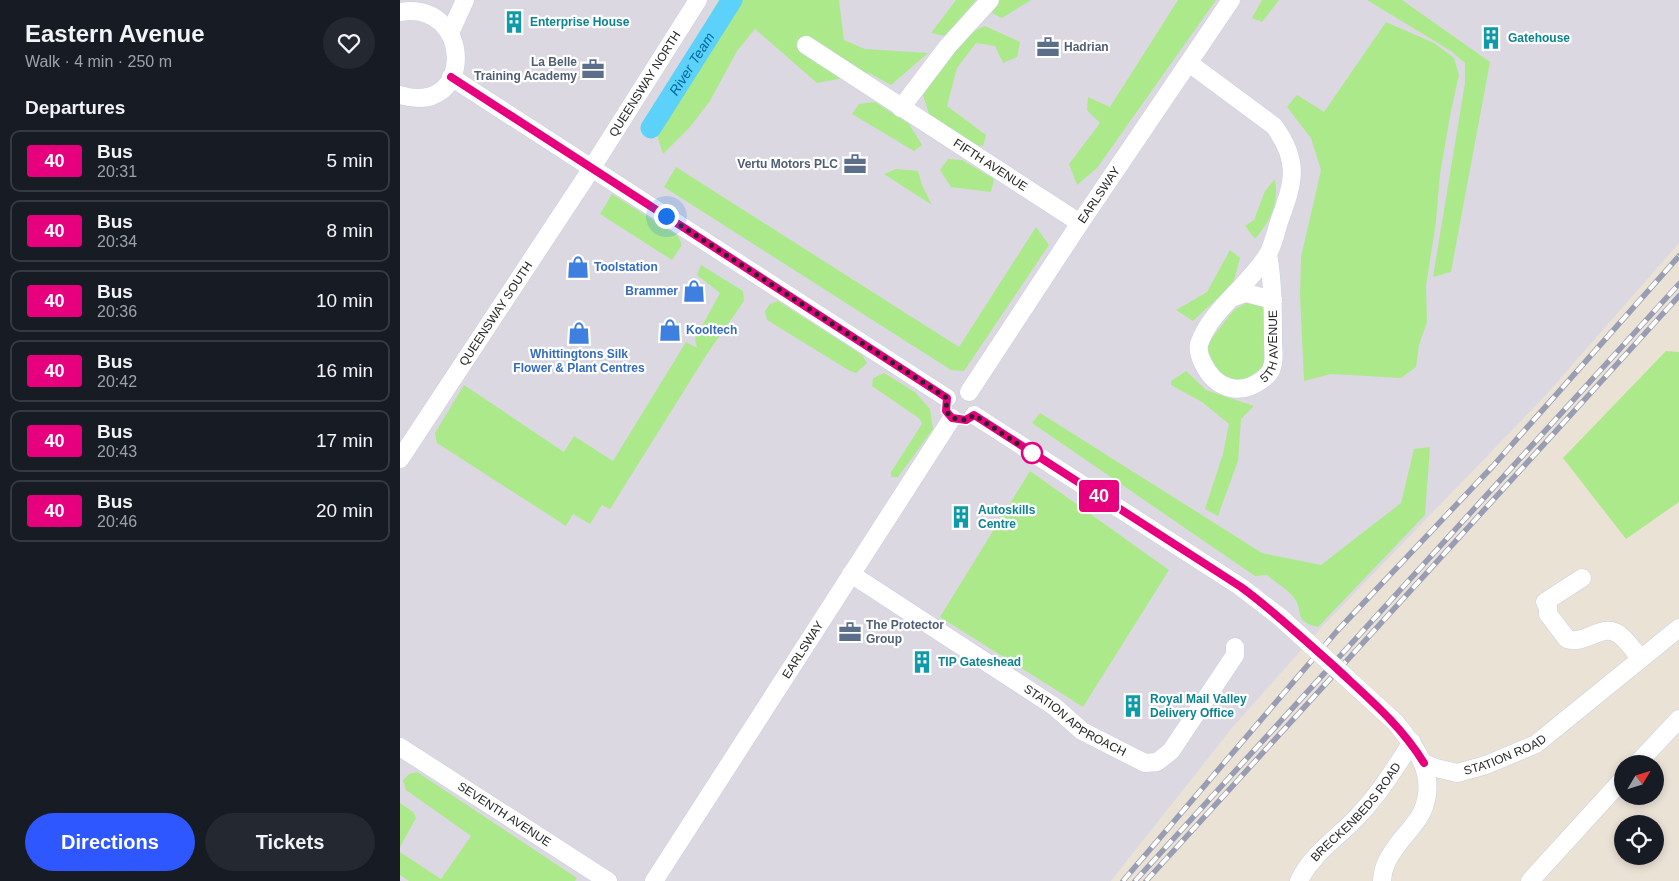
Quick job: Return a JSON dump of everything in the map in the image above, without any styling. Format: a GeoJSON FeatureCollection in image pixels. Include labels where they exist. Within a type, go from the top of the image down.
{"type":"FeatureCollection","features":[{"type":"Feature","properties":{"kind":"street"},"geometry":{"type":"LineString","coordinates":[[451,31],[465,0]]}},
{"type":"Feature","properties":{"kind":"street","name":"QUEENSWAY NORTH"},"geometry":{"type":"LineString","coordinates":[[591,168],[698,0]]}},
{"type":"Feature","properties":{"kind":"street"},"geometry":{"type":"LineString","coordinates":[[901,108],[948,46],[990,0]]}},
{"type":"Feature","properties":{"kind":"street","name":"EARLSWAY"},"geometry":{"type":"LineString","coordinates":[[970,392],[1080,223],[1231,0]]}},
{"type":"Feature","properties":{"kind":"street"},"geometry":{"type":"LineString","coordinates":[[400,12],[428,5],[451,31],[455,39],[457,57],[451,77],[432,94],[403,99]]}},
{"type":"Feature","properties":{"kind":"street","name":"FIFTH AVENUE"},"geometry":{"type":"LineString","coordinates":[[806,45],[1080,223]]}},
{"type":"Feature","properties":{"kind":"street","name":"5TH AVENUE"},"geometry":{"type":"LineString","coordinates":[[1189,62],[1274,126],[1288,151],[1292,167],[1292,184],[1268,254],[1209,325],[1198,346],[1206,370],[1222,386],[1233,390],[1250,387],[1259,383],[1267,376],[1273,366],[1273,300],[1268,254]]}},
{"type":"Feature","properties":{"kind":"street"},"geometry":{"type":"LineString","coordinates":[[451,77],[947,398]]}},
{"type":"Feature","properties":{"kind":"street","name":"QUEENSWAY SOUTH"},"geometry":{"type":"LineString","coordinates":[[400,459],[591,168]]}},
{"type":"Feature","properties":{"kind":"street"},"geometry":{"type":"LineString","coordinates":[[1231,298],[1246,292],[1273,300]]}},
{"type":"Feature","properties":{"kind":"street"},"geometry":{"type":"LineString","coordinates":[[947,398],[960,390],[970,392],[976,400],[974,415]]}},
{"type":"Feature","properties":{"kind":"street"},"geometry":{"type":"LineString","coordinates":[[947,398],[946,411],[952,418],[966,420],[974,415]]}},
{"type":"Feature","properties":{"kind":"street"},"geometry":{"type":"LineString","coordinates":[[974,415],[1241,587],[1280,617],[1395,722],[1412,742],[1424,763],[1426,797],[1422,813],[1385,863],[1382,881]]}},
{"type":"Feature","properties":{"kind":"street","name":"EARLSWAY"},"geometry":{"type":"LineString","coordinates":[[654,881],[952,418]]}},
{"type":"Feature","properties":{"kind":"street","name":"STATION APPROACH"},"geometry":{"type":"LineString","coordinates":[[852,574],[1055,707],[1082,731],[1144,764],[1157,762],[1170,751],[1235,655],[1235,647]]}},
{"type":"Feature","properties":{"kind":"street"},"geometry":{"type":"LineString","coordinates":[[1582,578],[1545,602],[1548,607],[1548,614],[1567,639],[1578,640],[1605,629],[1614,631],[1621,636],[1640,658]]}},
{"type":"Feature","properties":{"kind":"street","name":"STATION ROAD"},"geometry":{"type":"LineString","coordinates":[[1424,763],[1436,768],[1457,772],[1492,762],[1536,744],[1679,628]]}},
{"type":"Feature","properties":{"kind":"street"},"geometry":{"type":"LineString","coordinates":[[1645,755],[1679,719]]}},
{"type":"Feature","properties":{"kind":"street","name":"BRECKENBEDS ROAD"},"geometry":{"type":"LineString","coordinates":[[1299,881],[1310,862],[1359,816],[1385,784],[1412,742]]}},
{"type":"Feature","properties":{"kind":"street","name":"SEVENTH AVENUE"},"geometry":{"type":"LineString","coordinates":[[400,747],[608,881]]}},
{"type":"Feature","properties":{"kind":"street"},"geometry":{"type":"LineString","coordinates":[[1530,881],[1614,789]]}},
{"type":"Feature","properties":{"kind":"shaded area"},"geometry":{"type":"Polygon","coordinates":[[[400,0],[1679,0],[1679,243],[1545,396],[1319,630],[1232,728],[1111,881],[400,881],[400,0]]]}},
{"type":"Feature","properties":{"kind":"green space"},"geometry":{"type":"Polygon","coordinates":[[[719,0],[839,0],[844,40],[865,49],[928,53],[891,85],[869,73],[817,83],[755,29],[737,51],[710,101],[690,127],[663,154],[657,135],[670,82],[719,0]]]}},
{"type":"Feature","properties":{"kind":"green space"},"geometry":{"type":"Polygon","coordinates":[[[956,0],[976,0],[945,36],[931,33],[956,0]]]}},
{"type":"Feature","properties":{"kind":"green space"},"geometry":{"type":"Polygon","coordinates":[[[997,0],[1031,0],[1002,18],[992,13],[997,0]]]}},
{"type":"Feature","properties":{"kind":"green space"},"geometry":{"type":"Polygon","coordinates":[[[1178,0],[1216,0],[1097,168],[1077,185],[1069,164],[1100,123],[1087,110],[1088,97],[1110,107],[1178,0]]]}},
{"type":"Feature","properties":{"kind":"green space"},"geometry":{"type":"Polygon","coordinates":[[[1262,0],[1279,0],[1262,22],[1252,18],[1262,0]]]}},
{"type":"Feature","properties":{"kind":"green space"},"geometry":{"type":"Polygon","coordinates":[[[1367,0],[1402,0],[1490,62],[1451,272],[1433,277],[1465,83],[1465,63],[1451,51],[1367,0]]]}},
{"type":"Feature","properties":{"kind":"green space"},"geometry":{"type":"Polygon","coordinates":[[[1386,22],[1434,43],[1454,58],[1459,75],[1440,174],[1436,222],[1426,286],[1427,322],[1419,345],[1416,367],[1401,378],[1331,374],[1304,381],[1300,295],[1301,257],[1321,170],[1311,138],[1287,107],[1297,95],[1324,112],[1386,22]]]}},
{"type":"Feature","properties":{"kind":"green space"},"geometry":{"type":"Polygon","coordinates":[[[985,26],[1020,42],[1017,57],[1003,63],[995,46],[976,43],[957,68],[947,106],[986,135],[983,146],[971,145],[930,117],[923,95],[957,46],[974,31],[985,26]]]}},
{"type":"Feature","properties":{"kind":"green space"},"geometry":{"type":"Polygon","coordinates":[[[875,102],[909,124],[922,145],[914,151],[852,114],[859,104],[875,102]]]}},
{"type":"Feature","properties":{"kind":"green space"},"geometry":{"type":"Polygon","coordinates":[[[948,159],[962,160],[994,179],[991,192],[951,187],[940,170],[948,159]]]}},
{"type":"Feature","properties":{"kind":"green space"},"geometry":{"type":"Polygon","coordinates":[[[676,167],[959,347],[1036,227],[1049,245],[964,371],[951,370],[664,187],[676,167]]]}},
{"type":"Feature","properties":{"kind":"green space"},"geometry":{"type":"Polygon","coordinates":[[[896,169],[918,171],[922,185],[932,205],[884,174],[896,169]]]}},
{"type":"Feature","properties":{"kind":"green space"},"geometry":{"type":"Polygon","coordinates":[[[1275,179],[1275,204],[1265,225],[1255,239],[1245,226],[1254,220],[1265,191],[1275,179]]]}},
{"type":"Feature","properties":{"kind":"green space"},"geometry":{"type":"Polygon","coordinates":[[[612,194],[678,236],[682,245],[672,260],[600,214],[612,194]]]}},
{"type":"Feature","properties":{"kind":"green space"},"geometry":{"type":"Polygon","coordinates":[[[1230,250],[1240,258],[1233,284],[1193,321],[1176,310],[1207,292],[1230,250]]]}},
{"type":"Feature","properties":{"kind":"green space"},"geometry":{"type":"Polygon","coordinates":[[[701,265],[743,291],[744,301],[707,354],[610,509],[602,505],[590,524],[573,514],[566,526],[437,443],[435,433],[464,385],[564,452],[574,436],[613,461],[686,342],[697,348],[695,339],[720,293],[697,275],[701,265]]]}},
{"type":"Feature","properties":{"kind":"green space"},"geometry":{"type":"Polygon","coordinates":[[[778,301],[862,355],[867,363],[856,373],[850,371],[767,320],[765,311],[770,304],[778,301]]]}},
{"type":"Feature","properties":{"kind":"green space"},"geometry":{"type":"Polygon","coordinates":[[[1249,301],[1256,302],[1263,308],[1267,317],[1266,360],[1256,376],[1235,382],[1216,373],[1207,355],[1208,343],[1234,310],[1249,301]]]}},
{"type":"Feature","properties":{"kind":"green space"},"geometry":{"type":"Polygon","coordinates":[[[1666,351],[1679,352],[1679,502],[1626,539],[1563,458],[1666,351]]]}},
{"type":"Feature","properties":{"kind":"green space"},"geometry":{"type":"Polygon","coordinates":[[[1186,371],[1206,390],[1254,406],[1241,419],[1238,461],[1218,516],[1205,509],[1223,454],[1229,424],[1202,402],[1171,385],[1171,381],[1186,371]]]}},
{"type":"Feature","properties":{"kind":"green space"},"geometry":{"type":"Polygon","coordinates":[[[884,373],[915,392],[930,409],[933,429],[898,477],[891,477],[891,472],[922,424],[920,419],[872,386],[873,378],[884,373]]]}},
{"type":"Feature","properties":{"kind":"green space"},"geometry":{"type":"Polygon","coordinates":[[[1040,413],[1262,553],[1321,565],[1401,503],[1414,449],[1430,447],[1425,515],[1318,627],[1310,625],[1302,619],[1298,604],[1286,589],[1267,575],[1255,576],[1032,423],[1040,413]]]}},
{"type":"Feature","properties":{"kind":"green space"},"geometry":{"type":"Polygon","coordinates":[[[1030,471],[1169,570],[1083,707],[940,617],[1030,471]]]}},
{"type":"Feature","properties":{"kind":"green space"},"geometry":{"type":"Polygon","coordinates":[[[417,772],[577,878],[575,881],[409,881],[400,875],[400,852],[441,879],[471,836],[406,790],[403,780],[409,774],[417,772]]]}},
{"type":"Feature","properties":{"kind":"green space"},"geometry":{"type":"Polygon","coordinates":[[[400,803],[413,812],[416,818],[400,847],[400,803]]]}},
{"type":"Feature","properties":{"kind":"waterway","name":"River Team"},"geometry":{"type":"LineString","coordinates":[[651,128],[732,0]]}},
{"type":"Feature","properties":{"kind":"railway"},"geometry":{"type":"LineString","coordinates":[[1123,881],[1337,631],[1493,466],[1679,256]]}},
{"type":"Feature","properties":{"kind":"railway"},"geometry":{"type":"LineString","coordinates":[[1135,881],[1679,284]]}},
{"type":"Feature","properties":{"kind":"railway"},"geometry":{"type":"LineString","coordinates":[[1146,881],[1679,296]]}},
{"type":"Feature","properties":{"kind":"bus line","name":"40"},"geometry":{"type":"LineString","coordinates":[[451,77],[947,398],[945,407],[952,418],[961,421],[974,415],[1241,587],[1280,617],[1395,722],[1412,742],[1424,763]]}},
{"type":"Feature","properties":{"kind":"place","name":"Enterprise House"},"geometry":{"type":"Point","coordinates":[514,22]}},
{"type":"Feature","properties":{"kind":"place","name":"Gatehouse"},"geometry":{"type":"Point","coordinates":[1491,38]}},
{"type":"Feature","properties":{"kind":"place","name":"Hadrian"},"geometry":{"type":"Point","coordinates":[1048,47]}},
{"type":"Feature","properties":{"kind":"place","name":"La Belle Training Academy"},"geometry":{"type":"Point","coordinates":[593,69]}},
{"type":"Feature","properties":{"kind":"place","name":"Vertu Motors PLC"},"geometry":{"type":"Point","coordinates":[855,164]}},
{"type":"Feature","properties":{"kind":"place","name":"Toolstation"},"geometry":{"type":"Point","coordinates":[578,267]}},
{"type":"Feature","properties":{"kind":"place","name":"Brammer"},"geometry":{"type":"Point","coordinates":[694,291]}},
{"type":"Feature","properties":{"kind":"place","name":"Kooltech"},"geometry":{"type":"Point","coordinates":[670,330]}},
{"type":"Feature","properties":{"kind":"place","name":"Whittingtons Silk Flower & Plant Centres"},"geometry":{"type":"Point","coordinates":[579,333]}},
{"type":"Feature","properties":{"kind":"place","name":"Autoskills Centre"},"geometry":{"type":"Point","coordinates":[961,517]}},
{"type":"Feature","properties":{"kind":"place","name":"The Protector Group"},"geometry":{"type":"Point","coordinates":[850,632]}},
{"type":"Feature","properties":{"kind":"place","name":"TIP Gateshead"},"geometry":{"type":"Point","coordinates":[922,662]}},
{"type":"Feature","properties":{"kind":"place","name":"Royal Mail Valley Delivery Office"},"geometry":{"type":"Point","coordinates":[1133,706]}},
{"type":"Feature","properties":{"kind":"route"},"geometry":{"type":"LineString","coordinates":[[666,216],[947,398],[945,407],[952,418],[961,421],[974,415],[1032,453]]}}]}
